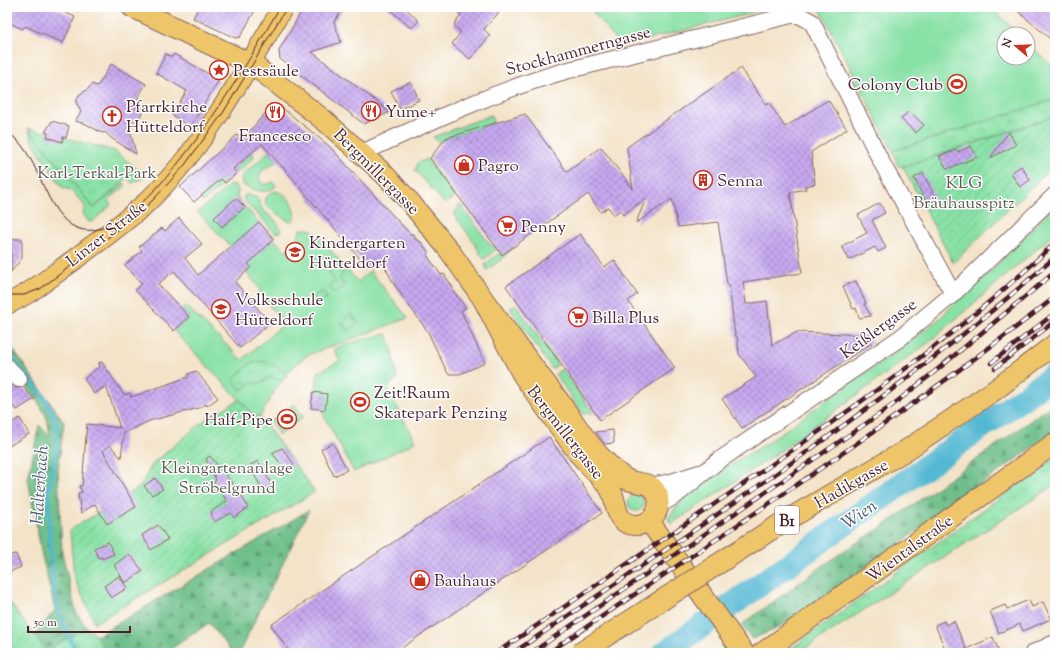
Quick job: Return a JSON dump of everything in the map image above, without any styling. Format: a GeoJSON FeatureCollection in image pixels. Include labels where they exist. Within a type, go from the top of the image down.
{"type":"FeatureCollection","features":[{"type":"Feature","properties":{"kind":"main road","name":"Bergmillergasse"},"geometry":{"type":"LineString","coordinates":[[132,7],[250,63],[282,86],[362,153],[430,225],[483,300],[594,449],[619,474],[641,484]]}},
{"type":"Feature","properties":{"kind":"main road","name":"Linzer Straße"},"geometry":{"type":"LineString","coordinates":[[7,304],[36,287],[146,202],[198,143],[250,63],[283,7]]}},
{"type":"Feature","properties":{"kind":"main road","name":"Bergmillergasse"},"geometry":{"type":"LineString","coordinates":[[483,300],[519,371],[577,452],[610,488],[615,501],[616,510],[620,518],[626,523],[634,525],[654,513]]}},
{"type":"Feature","properties":{"kind":"main road","name":"Hadikgasse"},"geometry":{"type":"LineString","coordinates":[[580,653],[780,524],[906,451],[995,390],[1055,344]]}},
{"type":"Feature","properties":{"kind":"main road","name":"Wientalstraße"},"geometry":{"type":"LineString","coordinates":[[762,653],[1055,443]]}},
{"type":"Feature","properties":{"kind":"main road","name":"Bergmillergasse"},"geometry":{"type":"LineString","coordinates":[[615,501],[621,489],[641,484]]}},
{"type":"Feature","properties":{"kind":"main road"},"geometry":{"type":"LineString","coordinates":[[641,484],[657,494],[654,513],[698,588],[743,651]]}},
{"type":"Feature","properties":{"kind":"street","name":"Stockhammerngasse"},"geometry":{"type":"LineString","coordinates":[[362,153],[445,114],[501,92],[566,71],[791,15],[799,15],[812,22],[882,163],[953,294]]}},
{"type":"Feature","properties":{"kind":"street","name":"Keißlergasse"},"geometry":{"type":"LineString","coordinates":[[654,513],[685,489],[706,470],[900,338],[953,294],[1055,195]]}},
{"type":"Feature","properties":{"kind":"street"},"geometry":{"type":"LineString","coordinates":[[7,367],[19,379]]}},
{"type":"Feature","properties":{"kind":"street","name":"Keißlergasse"},"geometry":{"type":"LineString","coordinates":[[641,484],[671,482],[706,470]]}},
{"type":"Feature","properties":{"kind":"street"},"geometry":{"type":"LineString","coordinates":[[1033,653],[1055,643]]}},
{"type":"Feature","properties":{"kind":"green space"},"geometry":{"type":"Polygon","coordinates":[[[589,7],[776,7],[629,44],[618,43],[589,7]]]}},
{"type":"Feature","properties":{"kind":"green space","name":"Colony Club"},"geometry":{"type":"Polygon","coordinates":[[[819,7],[991,7],[1011,26],[996,26],[996,66],[1036,66],[1036,51],[1055,69],[1055,104],[893,151],[819,7]]]}},
{"type":"Feature","properties":{"kind":"green space"},"geometry":{"type":"Polygon","coordinates":[[[1055,99],[1055,116],[903,167],[898,166],[893,151],[1055,99]]]}},
{"type":"Feature","properties":{"kind":"green space"},"geometry":{"type":"Polygon","coordinates":[[[491,115],[494,123],[446,138],[439,142],[433,137],[491,115]]]}},
{"type":"Feature","properties":{"kind":"green space","name":"KLG Bräuhausspitz"},"geometry":{"type":"Polygon","coordinates":[[[1055,116],[1055,164],[953,263],[903,167],[1055,116]]]}},
{"type":"Feature","properties":{"kind":"green space"},"geometry":{"type":"Polygon","coordinates":[[[28,128],[94,208],[124,183],[126,185],[108,201],[111,205],[93,221],[89,222],[83,214],[85,206],[72,191],[62,187],[31,138],[28,128]]]}},
{"type":"Feature","properties":{"kind":"green space","name":"Karl-Terkal-Park"},"geometry":{"type":"Polygon","coordinates":[[[28,128],[115,151],[137,169],[94,208],[28,128]]]}},
{"type":"Feature","properties":{"kind":"green space"},"geometry":{"type":"Polygon","coordinates":[[[253,152],[254,157],[237,173],[233,169],[253,152]]]}},
{"type":"Feature","properties":{"kind":"green space"},"geometry":{"type":"Polygon","coordinates":[[[268,152],[278,161],[263,170],[259,176],[259,179],[264,185],[274,182],[276,186],[272,189],[259,191],[250,189],[242,184],[241,177],[268,152]]]}},
{"type":"Feature","properties":{"kind":"green space"},"geometry":{"type":"Polygon","coordinates":[[[427,159],[455,196],[445,204],[415,170],[418,163],[427,159]]]}},
{"type":"Feature","properties":{"kind":"green space"},"geometry":{"type":"Polygon","coordinates":[[[137,169],[146,177],[132,183],[128,178],[137,169]]]}},
{"type":"Feature","properties":{"kind":"green space"},"geometry":{"type":"Polygon","coordinates":[[[221,179],[225,183],[203,202],[200,197],[221,179]]]}},
{"type":"Feature","properties":{"kind":"green space"},"geometry":{"type":"Polygon","coordinates":[[[231,184],[235,185],[238,191],[237,198],[282,248],[286,250],[293,248],[301,229],[310,229],[315,232],[358,282],[370,271],[408,318],[308,355],[293,367],[286,375],[260,417],[259,415],[256,417],[174,331],[189,317],[182,309],[186,306],[242,360],[285,323],[258,293],[261,290],[246,272],[250,267],[198,212],[231,184]]]}},
{"type":"Feature","properties":{"kind":"green space"},"geometry":{"type":"Polygon","coordinates":[[[276,191],[284,195],[292,205],[295,218],[291,222],[266,206],[267,196],[276,191]]]}},
{"type":"Feature","properties":{"kind":"green space"},"geometry":{"type":"Polygon","coordinates":[[[246,194],[258,198],[262,208],[279,226],[281,231],[280,233],[274,232],[245,201],[243,197],[246,194]]]}},
{"type":"Feature","properties":{"kind":"green space"},"geometry":{"type":"Polygon","coordinates":[[[460,204],[491,246],[495,246],[497,248],[485,259],[454,215],[460,204]]]}},
{"type":"Feature","properties":{"kind":"green space"},"geometry":{"type":"Polygon","coordinates":[[[1055,205],[1055,233],[928,343],[779,452],[671,524],[668,519],[673,511],[692,492],[723,472],[721,470],[766,444],[939,319],[971,287],[994,268],[1055,205]]]}},
{"type":"Feature","properties":{"kind":"green space"},"geometry":{"type":"Polygon","coordinates":[[[514,247],[502,259],[487,270],[485,264],[500,253],[502,255],[514,247]]]}},
{"type":"Feature","properties":{"kind":"green space"},"geometry":{"type":"Polygon","coordinates":[[[337,266],[343,274],[339,278],[345,286],[335,294],[328,286],[335,280],[329,273],[337,266]]]}},
{"type":"Feature","properties":{"kind":"green space"},"geometry":{"type":"Polygon","coordinates":[[[322,291],[327,298],[314,307],[309,300],[322,291]]]}},
{"type":"Feature","properties":{"kind":"green space"},"geometry":{"type":"Polygon","coordinates":[[[516,305],[558,364],[552,369],[511,310],[511,307],[516,305]]]}},
{"type":"Feature","properties":{"kind":"green space"},"geometry":{"type":"Polygon","coordinates":[[[351,314],[358,323],[348,331],[341,322],[351,314]]]}},
{"type":"Feature","properties":{"kind":"green space","name":"Zeit!Raum Skatepark Penzing"},"geometry":{"type":"Polygon","coordinates":[[[387,334],[392,349],[397,378],[393,383],[390,383],[389,391],[415,442],[354,472],[323,414],[327,394],[315,393],[318,372],[340,361],[334,349],[363,339],[387,334]]]}},
{"type":"Feature","properties":{"kind":"green space"},"geometry":{"type":"Polygon","coordinates":[[[7,341],[64,422],[58,470],[62,553],[76,612],[93,638],[309,510],[239,653],[233,653],[209,623],[165,653],[7,653],[31,640],[55,610],[42,556],[28,479],[39,425],[50,436],[46,416],[37,400],[7,363],[7,341]]]}},
{"type":"Feature","properties":{"kind":"green space"},"geometry":{"type":"Polygon","coordinates":[[[265,361],[288,373],[282,381],[271,377],[259,383],[251,383],[241,390],[233,379],[251,363],[265,361]]]}},
{"type":"Feature","properties":{"kind":"green space"},"geometry":{"type":"Polygon","coordinates":[[[562,369],[593,413],[583,414],[555,374],[562,369]]]}},
{"type":"Feature","properties":{"kind":"green space","name":"Kleingartenanlage Ströbelgrund"},"geometry":{"type":"Polygon","coordinates":[[[239,400],[255,417],[259,415],[315,492],[95,623],[74,578],[70,530],[140,487],[153,463],[209,417],[239,400]]]}},
{"type":"Feature","properties":{"kind":"green space"},"geometry":{"type":"Polygon","coordinates":[[[1055,403],[1055,431],[828,595],[776,629],[752,639],[741,625],[845,550],[882,527],[1055,403]]]}},
{"type":"Feature","properties":{"kind":"green space","name":"Half-Pipe"},"geometry":{"type":"Polygon","coordinates":[[[294,404],[303,417],[279,435],[270,422],[294,404]]]}},
{"type":"Feature","properties":{"kind":"green space"},"geometry":{"type":"Polygon","coordinates":[[[1055,458],[1055,485],[798,653],[785,653],[1055,458]]]}},
{"type":"Feature","properties":{"kind":"green space"},"geometry":{"type":"Polygon","coordinates":[[[633,495],[639,495],[644,500],[642,509],[639,511],[633,511],[628,506],[628,500],[633,495]]]}},
{"type":"Feature","properties":{"kind":"green space"},"geometry":{"type":"Polygon","coordinates":[[[7,599],[48,653],[7,653],[7,599]]]}},
{"type":"Feature","properties":{"kind":"green space"},"geometry":{"type":"Polygon","coordinates":[[[88,628],[108,653],[52,653],[55,645],[88,628]]]}},
{"type":"Feature","properties":{"kind":"building"},"geometry":{"type":"Polygon","coordinates":[[[7,7],[53,7],[75,17],[63,43],[25,26],[23,29],[7,22],[7,7]]]}},
{"type":"Feature","properties":{"kind":"building"},"geometry":{"type":"Polygon","coordinates":[[[199,7],[257,7],[240,37],[235,38],[193,18],[199,7]]]}},
{"type":"Feature","properties":{"kind":"building"},"geometry":{"type":"Polygon","coordinates":[[[304,7],[344,7],[334,22],[341,42],[312,52],[390,112],[364,124],[280,59],[279,51],[304,7]]]}},
{"type":"Feature","properties":{"kind":"building"},"geometry":{"type":"Polygon","coordinates":[[[387,7],[404,7],[419,21],[411,28],[387,7]]]}},
{"type":"Feature","properties":{"kind":"building"},"geometry":{"type":"Polygon","coordinates":[[[452,7],[504,7],[484,29],[490,36],[470,59],[452,44],[461,32],[454,25],[461,15],[452,7]]]}},
{"type":"Feature","properties":{"kind":"building"},"geometry":{"type":"Polygon","coordinates":[[[1013,7],[1055,7],[1055,43],[1013,7]]]}},
{"type":"Feature","properties":{"kind":"building"},"geometry":{"type":"Polygon","coordinates":[[[166,54],[172,57],[174,54],[219,80],[190,127],[172,115],[187,91],[156,73],[166,54]]]}},
{"type":"Feature","properties":{"kind":"building","name":"Pfarrkirche Hütteldorf"},"geometry":{"type":"Polygon","coordinates":[[[111,64],[146,84],[133,106],[143,110],[138,121],[128,122],[136,154],[111,138],[105,132],[102,133],[86,124],[75,121],[81,112],[76,102],[79,95],[88,89],[92,84],[97,86],[111,64]]]}},
{"type":"Feature","properties":{"kind":"building"},"geometry":{"type":"Polygon","coordinates":[[[741,68],[766,105],[769,103],[785,127],[828,100],[847,129],[811,152],[815,184],[805,186],[806,189],[790,192],[802,273],[743,282],[746,304],[767,301],[772,345],[797,332],[868,335],[872,343],[742,428],[722,399],[756,377],[739,354],[718,222],[678,227],[672,199],[636,223],[646,198],[623,215],[620,210],[614,215],[608,207],[601,212],[588,194],[502,255],[430,158],[446,138],[525,114],[567,172],[601,147],[633,189],[627,147],[741,68]]]}},
{"type":"Feature","properties":{"kind":"building"},"geometry":{"type":"Polygon","coordinates":[[[411,82],[419,100],[400,109],[391,91],[411,82]]]}},
{"type":"Feature","properties":{"kind":"building"},"geometry":{"type":"Polygon","coordinates":[[[275,105],[280,106],[329,146],[410,234],[413,234],[415,239],[421,242],[429,253],[427,255],[441,275],[444,274],[454,292],[466,308],[461,311],[485,363],[460,374],[448,374],[428,332],[395,286],[382,261],[373,267],[370,264],[367,267],[262,144],[233,169],[237,173],[225,183],[221,179],[194,202],[180,187],[237,135],[242,140],[268,110],[275,105]]]}},
{"type":"Feature","properties":{"kind":"building"},"geometry":{"type":"Polygon","coordinates":[[[909,111],[924,125],[916,133],[901,119],[909,111]]]}},
{"type":"Feature","properties":{"kind":"building"},"geometry":{"type":"Polygon","coordinates":[[[52,121],[69,126],[66,138],[63,137],[62,142],[47,137],[48,133],[45,132],[52,121]]]}},
{"type":"Feature","properties":{"kind":"building"},"geometry":{"type":"Polygon","coordinates":[[[1009,132],[1016,145],[990,158],[1009,132]]]}},
{"type":"Feature","properties":{"kind":"building"},"geometry":{"type":"Polygon","coordinates":[[[971,146],[977,157],[947,169],[939,156],[957,150],[958,152],[971,146]]]}},
{"type":"Feature","properties":{"kind":"building"},"geometry":{"type":"Polygon","coordinates":[[[1021,166],[1030,180],[1020,187],[1011,173],[1021,166]]]}},
{"type":"Feature","properties":{"kind":"building"},"geometry":{"type":"Polygon","coordinates":[[[923,173],[938,203],[929,208],[914,178],[923,173]]]}},
{"type":"Feature","properties":{"kind":"building"},"geometry":{"type":"Polygon","coordinates":[[[236,198],[245,207],[222,227],[214,218],[236,198]]]}},
{"type":"Feature","properties":{"kind":"building"},"geometry":{"type":"Polygon","coordinates":[[[880,203],[885,213],[872,220],[886,248],[878,252],[875,247],[849,260],[842,246],[867,233],[858,215],[880,203]]]}},
{"type":"Feature","properties":{"kind":"building"},"geometry":{"type":"Polygon","coordinates":[[[179,218],[202,244],[185,258],[198,275],[259,222],[274,239],[248,264],[251,267],[235,282],[270,323],[240,348],[174,271],[158,284],[189,317],[174,331],[135,290],[142,284],[125,265],[142,251],[139,247],[162,228],[165,231],[179,218]]]}},
{"type":"Feature","properties":{"kind":"building","name":"Billa Plus"},"geometry":{"type":"Polygon","coordinates":[[[580,234],[604,267],[614,260],[637,294],[628,301],[675,368],[600,420],[506,286],[580,234]]]}},
{"type":"Feature","properties":{"kind":"building"},"geometry":{"type":"Polygon","coordinates":[[[11,239],[22,239],[22,258],[11,272],[11,239]]]}},
{"type":"Feature","properties":{"kind":"building"},"geometry":{"type":"Polygon","coordinates":[[[856,281],[866,304],[864,304],[871,316],[859,318],[856,308],[853,309],[843,286],[856,281]]]}},
{"type":"Feature","properties":{"kind":"building"},"geometry":{"type":"Polygon","coordinates":[[[102,362],[124,395],[130,393],[131,397],[188,377],[188,374],[196,371],[218,398],[207,406],[206,404],[199,408],[149,421],[124,433],[121,458],[110,445],[103,451],[136,507],[107,524],[95,504],[81,513],[78,493],[82,492],[79,486],[82,486],[87,424],[120,428],[106,386],[94,394],[84,379],[100,367],[99,363],[102,362]]]}},
{"type":"Feature","properties":{"kind":"building"},"geometry":{"type":"Polygon","coordinates":[[[7,380],[16,388],[23,387],[34,399],[17,410],[7,401],[7,380]]]}},
{"type":"Feature","properties":{"kind":"building"},"geometry":{"type":"Polygon","coordinates":[[[313,392],[327,394],[325,410],[311,408],[313,392]]]}},
{"type":"Feature","properties":{"kind":"building"},"geometry":{"type":"Polygon","coordinates":[[[20,418],[29,434],[7,447],[7,425],[20,418]]]}},
{"type":"Feature","properties":{"kind":"building"},"geometry":{"type":"Polygon","coordinates":[[[613,430],[614,443],[605,444],[596,432],[613,430]]]}},
{"type":"Feature","properties":{"kind":"building","name":"Bauhaus"},"geometry":{"type":"Polygon","coordinates":[[[549,437],[602,513],[394,653],[290,653],[271,625],[549,437]]]}},
{"type":"Feature","properties":{"kind":"building"},"geometry":{"type":"Polygon","coordinates":[[[333,443],[347,470],[334,476],[321,449],[333,443]]]}},
{"type":"Feature","properties":{"kind":"building"},"geometry":{"type":"Polygon","coordinates":[[[282,448],[294,464],[286,470],[272,453],[282,448]]]}},
{"type":"Feature","properties":{"kind":"building"},"geometry":{"type":"Polygon","coordinates":[[[210,456],[241,494],[248,508],[234,518],[231,513],[214,522],[211,512],[227,501],[214,482],[216,480],[206,459],[210,456]]]}},
{"type":"Feature","properties":{"kind":"building"},"geometry":{"type":"Polygon","coordinates":[[[258,461],[272,485],[263,490],[249,466],[258,461]]]}},
{"type":"Feature","properties":{"kind":"building"},"geometry":{"type":"Polygon","coordinates":[[[155,478],[163,489],[152,495],[144,486],[155,478]]]}},
{"type":"Feature","properties":{"kind":"building"},"geometry":{"type":"Polygon","coordinates":[[[158,525],[168,539],[151,550],[142,535],[158,525]]]}},
{"type":"Feature","properties":{"kind":"building"},"geometry":{"type":"Polygon","coordinates":[[[108,542],[114,554],[102,559],[102,557],[98,558],[94,548],[108,542]]]}},
{"type":"Feature","properties":{"kind":"building"},"geometry":{"type":"Polygon","coordinates":[[[16,554],[21,567],[7,573],[7,556],[16,554]]]}},
{"type":"Feature","properties":{"kind":"building"},"geometry":{"type":"Polygon","coordinates":[[[129,554],[143,571],[125,583],[114,565],[129,554]]]}},
{"type":"Feature","properties":{"kind":"building"},"geometry":{"type":"Polygon","coordinates":[[[119,576],[127,588],[111,598],[104,586],[119,576]]]}},
{"type":"Feature","properties":{"kind":"building"},"geometry":{"type":"Polygon","coordinates":[[[1029,600],[1032,607],[1043,602],[1051,619],[1023,631],[1020,624],[999,633],[990,611],[1005,605],[1007,609],[1029,600]]]}},
{"type":"Feature","properties":{"kind":"building"},"geometry":{"type":"Polygon","coordinates":[[[944,621],[946,625],[954,621],[966,649],[993,637],[1000,653],[947,653],[935,625],[944,621]]]}},
{"type":"Feature","properties":{"kind":"waterway","name":"Halterbach"},"geometry":{"type":"LineString","coordinates":[[7,353],[42,395],[53,413],[56,422],[57,448],[50,482],[49,497],[53,582],[59,612],[70,640],[78,653]]}},
{"type":"Feature","properties":{"kind":"waterway","name":"Wien"},"geometry":{"type":"LineString","coordinates":[[664,653],[1055,375]]}},
{"type":"Feature","properties":{"kind":"tram line"},"geometry":{"type":"LineString","coordinates":[[7,132],[18,141],[26,152],[34,165],[53,205],[61,216],[71,225],[97,229],[127,215],[158,186],[190,148],[245,66],[280,7]]}},
{"type":"Feature","properties":{"kind":"tram line"},"geometry":{"type":"LineString","coordinates":[[7,295],[24,295],[40,289],[134,218],[154,199],[184,166],[223,113],[287,7]]}},
{"type":"Feature","properties":{"kind":"railway"},"geometry":{"type":"LineString","coordinates":[[496,653],[758,474],[873,393],[985,306],[1055,243]]}},
{"type":"Feature","properties":{"kind":"railway"},"geometry":{"type":"LineString","coordinates":[[513,653],[721,512],[858,415],[991,312],[1055,257]]}},
{"type":"Feature","properties":{"kind":"railway"},"geometry":{"type":"LineString","coordinates":[[531,653],[890,407],[1055,272]]}},
{"type":"Feature","properties":{"kind":"railway"},"geometry":{"type":"LineString","coordinates":[[548,653],[804,480],[931,390],[1055,297]]}},
{"type":"Feature","properties":{"kind":"railway"},"geometry":{"type":"LineString","coordinates":[[991,363],[1055,313]]}},
{"type":"Feature","properties":{"kind":"railway"},"geometry":{"type":"LineString","coordinates":[[995,368],[1055,321]]}},
{"type":"Feature","properties":{"kind":"place","name":"Pestsäule"},"geometry":{"type":"Point","coordinates":[219,70]}},
{"type":"Feature","properties":{"kind":"place","name":"Colony Club"},"geometry":{"type":"Point","coordinates":[957,84]}},
{"type":"Feature","properties":{"kind":"place","name":"Yume+"},"geometry":{"type":"Point","coordinates":[371,111]}},
{"type":"Feature","properties":{"kind":"place","name":"Francesco"},"geometry":{"type":"Point","coordinates":[275,112]}},
{"type":"Feature","properties":{"kind":"place","name":"Pfarrkirche Hütteldorf"},"geometry":{"type":"Point","coordinates":[112,116]}},
{"type":"Feature","properties":{"kind":"place","name":"Pagro"},"geometry":{"type":"Point","coordinates":[464,165]}},
{"type":"Feature","properties":{"kind":"place","name":"Senna"},"geometry":{"type":"Point","coordinates":[703,180]}},
{"type":"Feature","properties":{"kind":"place","name":"Penny"},"geometry":{"type":"Point","coordinates":[507,226]}},
{"type":"Feature","properties":{"kind":"place","name":"Kindergarten Hütteldorf"},"geometry":{"type":"Point","coordinates":[295,252]}},
{"type":"Feature","properties":{"kind":"place","name":"Volksschule Hütteldorf"},"geometry":{"type":"Point","coordinates":[221,309]}},
{"type":"Feature","properties":{"kind":"place","name":"Billa Plus"},"geometry":{"type":"Point","coordinates":[578,317]}},
{"type":"Feature","properties":{"kind":"place","name":"Zeit!Raum Skatepark Penzing"},"geometry":{"type":"Point","coordinates":[360,402]}},
{"type":"Feature","properties":{"kind":"place","name":"Half-Pipe"},"geometry":{"type":"Point","coordinates":[287,419]}},
{"type":"Feature","properties":{"kind":"place","name":"Bauhaus"},"geometry":{"type":"Point","coordinates":[420,580]}}]}
